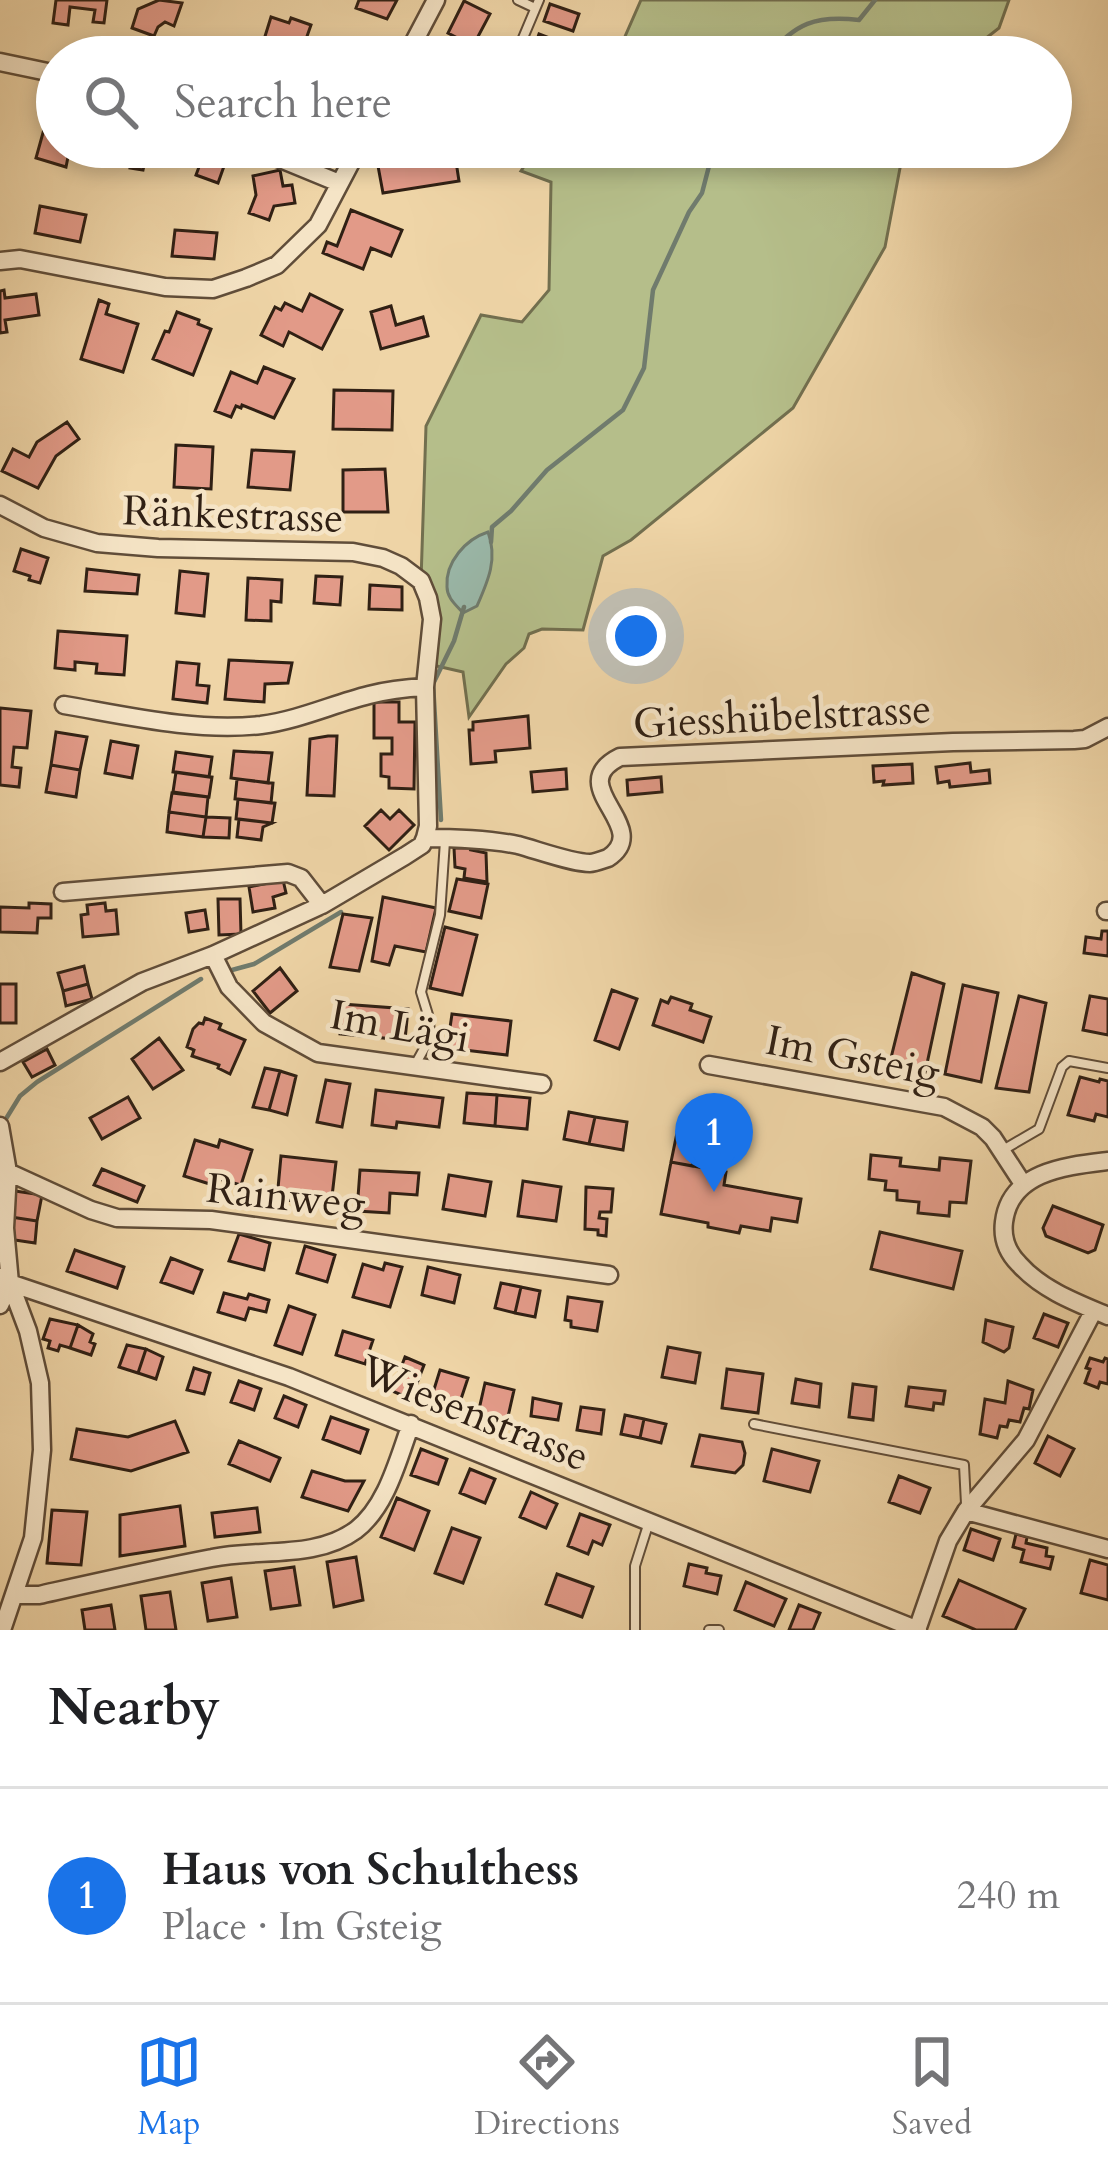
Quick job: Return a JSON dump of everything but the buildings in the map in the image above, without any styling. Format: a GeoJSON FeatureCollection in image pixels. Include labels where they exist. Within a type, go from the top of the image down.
{"type":"FeatureCollection","features":[{"type":"Feature","properties":{"kind":"street"},"geometry":{"type":"LineString","coordinates":[[417,36],[436,0]]}},
{"type":"Feature","properties":{"kind":"street"},"geometry":{"type":"LineString","coordinates":[[0,62],[36,70]]}},
{"type":"Feature","properties":{"kind":"street"},"geometry":{"type":"LineString","coordinates":[[302,168],[339,183]]}},
{"type":"Feature","properties":{"kind":"street"},"geometry":{"type":"LineString","coordinates":[[0,261],[20,259],[165,286],[213,289],[277,265],[318,224],[347,168]]}},
{"type":"Feature","properties":{"kind":"street","name":"Ränkestrasse"},"geometry":{"type":"LineString","coordinates":[[0,505],[44,528],[98,543],[353,552],[383,558],[422,581],[432,619],[425,687],[425,838]]}},
{"type":"Feature","properties":{"kind":"street"},"geometry":{"type":"LineString","coordinates":[[64,705],[175,724],[258,725],[300,718],[367,695],[425,687]]}},
{"type":"Feature","properties":{"kind":"street","name":"Giesshübelstrasse"},"geometry":{"type":"LineString","coordinates":[[425,838],[512,844],[590,863],[605,860],[622,839],[622,827],[599,788],[601,772],[620,757],[1074,740],[1108,728]]}},
{"type":"Feature","properties":{"kind":"street"},"geometry":{"type":"LineString","coordinates":[[0,1061],[142,982],[322,905],[405,856],[425,838]]}},
{"type":"Feature","properties":{"kind":"street"},"geometry":{"type":"LineString","coordinates":[[64,892],[288,873],[301,878],[322,905]]}},
{"type":"Feature","properties":{"kind":"street","name":"Im Lägi"},"geometry":{"type":"LineString","coordinates":[[213,955],[229,987],[264,1023],[318,1053],[542,1084]]}},
{"type":"Feature","properties":{"kind":"street","name":"Im Gsteig"},"geometry":{"type":"LineString","coordinates":[[709,1064],[944,1107],[982,1127],[1023,1184]]}},
{"type":"Feature","properties":{"kind":"street"},"geometry":{"type":"LineString","coordinates":[[0,1126],[8,1172],[0,1305]]}},
{"type":"Feature","properties":{"kind":"street"},"geometry":{"type":"LineString","coordinates":[[918,1630],[948,1540],[966,1511],[1026,1440],[1101,1313],[1043,1285],[1023,1269],[1007,1249],[1003,1234],[1010,1200],[1023,1184],[1046,1172],[1108,1160]]}},
{"type":"Feature","properties":{"kind":"street","name":"Rainweg"},"geometry":{"type":"LineString","coordinates":[[8,1172],[117,1218],[211,1220],[609,1275]]}},
{"type":"Feature","properties":{"kind":"street"},"geometry":{"type":"LineString","coordinates":[[2,1630],[33,1538],[42,1450],[40,1384],[28,1331],[5,1280]]}},
{"type":"Feature","properties":{"kind":"street","name":"Wiesenstrasse"},"geometry":{"type":"LineString","coordinates":[[5,1280],[289,1377],[918,1630]]}},
{"type":"Feature","properties":{"kind":"street"},"geometry":{"type":"LineString","coordinates":[[15,1595],[218,1556],[316,1549],[334,1542],[353,1532],[378,1506],[411,1424]]}},
{"type":"Feature","properties":{"kind":"street"},"geometry":{"type":"LineString","coordinates":[[966,1511],[1108,1549]]}},
{"type":"Feature","properties":{"kind":"lane"},"geometry":{"type":"LineString","coordinates":[[518,0],[537,4],[524,36]]}},
{"type":"Feature","properties":{"kind":"lane"},"geometry":{"type":"LineString","coordinates":[[415,1066],[430,1038],[421,992],[440,915],[445,838]]}},
{"type":"Feature","properties":{"kind":"lane"},"geometry":{"type":"LineString","coordinates":[[1002,1151],[1039,1129],[1062,1067],[1069,1061],[1108,1068]]}},
{"type":"Feature","properties":{"kind":"lane"},"geometry":{"type":"LineString","coordinates":[[754,1424],[964,1465],[966,1511]]}},
{"type":"Feature","properties":{"kind":"lane"},"geometry":{"type":"LineString","coordinates":[[635,1630],[635,1567],[649,1521]]}},
{"type":"Feature","properties":{"kind":"lane"},"geometry":{"type":"LineString","coordinates":[[709,1630],[719,1630]]}},
{"type":"Feature","properties":{"kind":"green space"},"geometry":{"type":"Polygon","coordinates":[[[641,0],[1009,0],[999,28],[989,36],[625,36],[641,0]]]}},
{"type":"Feature","properties":{"kind":"green space"},"geometry":{"type":"Polygon","coordinates":[[[900,168],[885,247],[793,408],[631,540],[603,556],[583,630],[542,629],[529,634],[524,648],[506,664],[469,717],[463,672],[428,664],[421,581],[426,426],[481,315],[522,322],[549,290],[551,182],[521,171],[900,168]]]}},
{"type":"Feature","properties":{"kind":"shaded area"},"geometry":{"type":"Polygon","coordinates":[[[488,532],[492,561],[488,579],[477,606],[463,613],[447,591],[449,569],[465,546],[488,532]]]}},
{"type":"Feature","properties":{"kind":"waterway"},"geometry":{"type":"LineString","coordinates":[[787,36],[818,21],[859,20],[875,0]]}},
{"type":"Feature","properties":{"kind":"waterway"},"geometry":{"type":"LineString","coordinates":[[491,542],[492,527],[547,470],[623,410],[644,368],[653,290],[702,193],[709,168]]}},
{"type":"Feature","properties":{"kind":"waterway"},"geometry":{"type":"LineString","coordinates":[[441,820],[433,684],[464,607]]}},
{"type":"Feature","properties":{"kind":"waterway"},"geometry":{"type":"LineString","coordinates":[[232,970],[254,964],[341,912]]}},
{"type":"Feature","properties":{"kind":"waterway"},"geometry":{"type":"LineString","coordinates":[[4,1122],[20,1096],[37,1082],[201,979]]}},
{"type":"Feature","properties":{"kind":"place","name":"Haus von Schulthess"},"geometry":{"type":"Point","coordinates":[714,1192]}}]}
